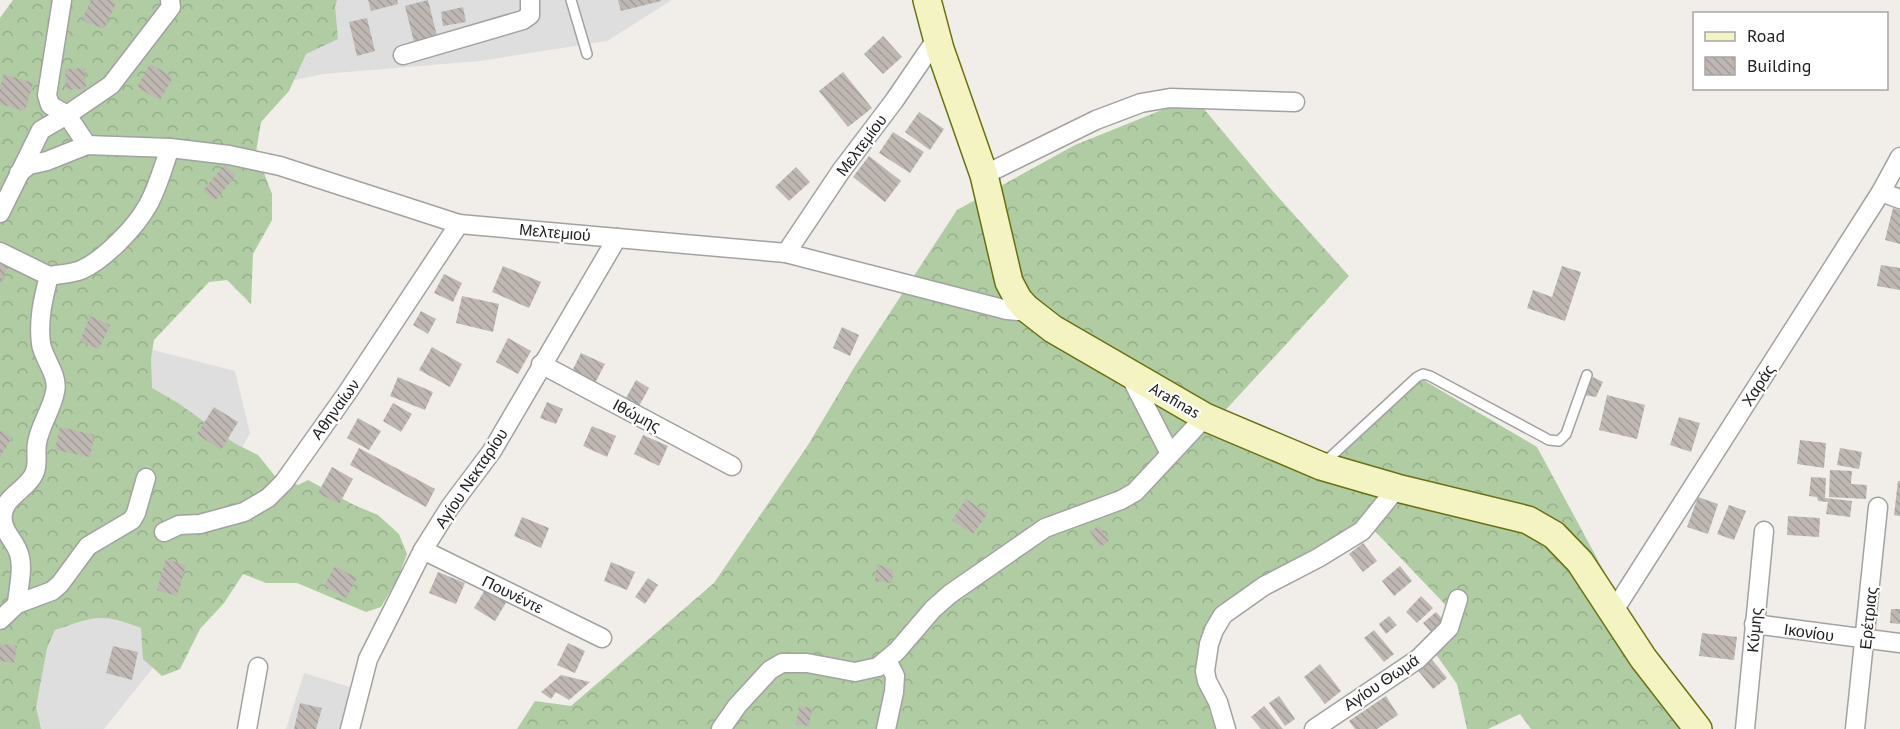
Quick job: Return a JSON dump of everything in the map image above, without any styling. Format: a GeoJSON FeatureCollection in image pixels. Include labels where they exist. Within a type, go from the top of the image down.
{"type":"FeatureCollection","features":[{"type":"Feature","properties":{"kind":"main road","name":"Arafinas"},"geometry":{"type":"LineString","coordinates":[[927,0],[937,38],[984,175],[1009,282],[1026,308],[1053,329],[1205,417],[1321,466],[1397,488],[1520,517],[1554,535],[1574,554],[1643,658],[1698,729]]}},
{"type":"Feature","properties":{"kind":"street"},"geometry":{"type":"LineString","coordinates":[[19,173],[30,165],[47,161],[87,145],[67,116],[50,105],[46,95],[62,0]]}},
{"type":"Feature","properties":{"kind":"street"},"geometry":{"type":"LineString","coordinates":[[403,55],[523,20],[530,15],[530,0]]}},
{"type":"Feature","properties":{"kind":"street"},"geometry":{"type":"LineString","coordinates":[[0,213],[5,190],[19,173],[41,130],[67,116],[111,85],[174,2]]}},
{"type":"Feature","properties":{"kind":"street","name":"Μελτεμίου"},"geometry":{"type":"LineString","coordinates":[[786,253],[841,171],[937,38]]}},
{"type":"Feature","properties":{"kind":"street"},"geometry":{"type":"LineString","coordinates":[[984,175],[1096,120],[1141,103],[1170,98],[1296,102]]}},
{"type":"Feature","properties":{"kind":"street","name":"Μελτεμιού"},"geometry":{"type":"LineString","coordinates":[[87,145],[170,148],[268,163],[459,224],[786,253],[1007,310],[1018,311],[1026,308]]}},
{"type":"Feature","properties":{"kind":"street"},"geometry":{"type":"LineString","coordinates":[[0,252],[48,276],[80,270],[110,249],[147,207],[170,148]]}},
{"type":"Feature","properties":{"kind":"street","name":"Χαράς"},"geometry":{"type":"LineString","coordinates":[[1613,612],[1881,192],[1900,157]]}},
{"type":"Feature","properties":{"kind":"street"},"geometry":{"type":"LineString","coordinates":[[1881,192],[1900,199]]}},
{"type":"Feature","properties":{"kind":"street","name":"Αθηναίων"},"geometry":{"type":"LineString","coordinates":[[164,532],[179,525],[200,524],[244,512],[268,498],[284,482],[347,393],[459,224]]}},
{"type":"Feature","properties":{"kind":"street","name":"Αγίου Νεκταρίου"},"geometry":{"type":"LineString","coordinates":[[350,729],[368,659],[423,550],[450,507],[492,451],[617,238]]}},
{"type":"Feature","properties":{"kind":"street"},"geometry":{"type":"LineString","coordinates":[[17,604],[21,561],[19,552],[2,523],[4,509],[11,498],[21,491],[34,476],[38,465],[36,445],[41,426],[55,393],[54,378],[41,345],[40,316],[48,276]]}},
{"type":"Feature","properties":{"kind":"street","name":"Ιθώμης"},"geometry":{"type":"LineString","coordinates":[[541,364],[732,466]]}},
{"type":"Feature","properties":{"kind":"street"},"geometry":{"type":"LineString","coordinates":[[1129,374],[1170,454]]}},
{"type":"Feature","properties":{"kind":"street"},"geometry":{"type":"LineString","coordinates":[[722,729],[737,706],[770,670],[782,663],[807,663],[855,672],[878,667],[950,594],[1045,528],[1121,500],[1135,492],[1205,417]]}},
{"type":"Feature","properties":{"kind":"street"},"geometry":{"type":"LineString","coordinates":[[0,620],[17,604],[52,591],[60,584],[88,546],[134,518],[146,478]]}},
{"type":"Feature","properties":{"kind":"street"},"geometry":{"type":"LineString","coordinates":[[1226,729],[1218,702],[1207,681],[1205,670],[1209,644],[1223,615],[1264,586],[1318,558],[1362,531],[1397,488]]}},
{"type":"Feature","properties":{"kind":"street","name":"Ερέτριας"},"geometry":{"type":"LineString","coordinates":[[1856,729],[1878,507]]}},
{"type":"Feature","properties":{"kind":"street","name":"Κύμης"},"geometry":{"type":"LineString","coordinates":[[1745,729],[1764,531]]}},
{"type":"Feature","properties":{"kind":"street","name":"Πουνέντε"},"geometry":{"type":"LineString","coordinates":[[423,550],[602,638]]}},
{"type":"Feature","properties":{"kind":"street","name":"Αγίου Θωμά"},"geometry":{"type":"LineString","coordinates":[[1314,729],[1418,659],[1449,628],[1458,599]]}},
{"type":"Feature","properties":{"kind":"street","name":"Ικονίου"},"geometry":{"type":"LineString","coordinates":[[1754,624],[1900,643]]}},
{"type":"Feature","properties":{"kind":"street"},"geometry":{"type":"LineString","coordinates":[[886,729],[894,692],[894,676],[887,660]]}},
{"type":"Feature","properties":{"kind":"street"},"geometry":{"type":"LineString","coordinates":[[247,729],[258,667]]}},
{"type":"Feature","properties":{"kind":"lane"},"geometry":{"type":"LineString","coordinates":[[572,0],[587,54]]}},
{"type":"Feature","properties":{"kind":"lane"},"geometry":{"type":"LineString","coordinates":[[1321,466],[1417,377],[1423,375],[1430,376],[1549,440],[1559,441],[1566,434],[1587,375]]}},
{"type":"Feature","properties":{"kind":"shaded area"},"geometry":{"type":"Polygon","coordinates":[[[47,0],[672,0],[607,41],[480,61],[323,74],[142,113],[138,346],[235,371],[250,433],[214,501],[220,574],[152,669],[104,729],[0,729],[47,0]]]}},
{"type":"Feature","properties":{"kind":"shaded area"},"geometry":{"type":"Polygon","coordinates":[[[304,673],[363,691],[354,729],[286,729],[304,673]]]}},
{"type":"Feature","properties":{"kind":"green space"},"geometry":{"type":"Polygon","coordinates":[[[13,0],[337,0],[335,7],[338,39],[306,54],[289,91],[261,122],[256,152],[272,194],[272,220],[253,254],[251,304],[227,280],[209,282],[154,340],[151,358],[152,388],[178,403],[234,443],[258,455],[275,476],[298,485],[308,480],[378,515],[399,534],[407,554],[398,578],[381,607],[366,612],[297,583],[266,583],[243,574],[224,603],[200,629],[180,669],[162,676],[143,659],[141,628],[116,620],[97,618],[55,630],[47,648],[36,707],[41,729],[0,729],[0,18],[13,0]]]}},
{"type":"Feature","properties":{"kind":"green space"},"geometry":{"type":"Polygon","coordinates":[[[1194,97],[1270,188],[1349,276],[1208,429],[1313,464],[1418,377],[1537,447],[1689,729],[1531,729],[1520,714],[1488,729],[1467,729],[1457,684],[1435,653],[1460,620],[1368,524],[1214,614],[1201,669],[1210,713],[1218,729],[517,729],[535,701],[571,706],[714,583],[808,445],[855,366],[957,210],[1075,145],[1194,97]]]}},
{"type":"Feature","properties":{"kind":"building"},"geometry":{"type":"Polygon","coordinates":[[[91,0],[110,0],[116,3],[104,29],[82,20],[91,0]]]}},
{"type":"Feature","properties":{"kind":"building"},"geometry":{"type":"Polygon","coordinates":[[[368,0],[397,0],[398,4],[371,11],[368,0]]]}},
{"type":"Feature","properties":{"kind":"building"},"geometry":{"type":"Polygon","coordinates":[[[428,0],[437,36],[414,42],[405,6],[428,0]]]}},
{"type":"Feature","properties":{"kind":"building"},"geometry":{"type":"Polygon","coordinates":[[[618,0],[661,0],[661,1],[621,11],[618,0]]]}},
{"type":"Feature","properties":{"kind":"building"},"geometry":{"type":"Polygon","coordinates":[[[463,7],[466,22],[443,26],[441,12],[463,7]]]}},
{"type":"Feature","properties":{"kind":"building"},"geometry":{"type":"Polygon","coordinates":[[[367,18],[375,51],[357,56],[349,22],[367,18]]]}},
{"type":"Feature","properties":{"kind":"building"},"geometry":{"type":"Polygon","coordinates":[[[883,36],[902,57],[883,74],[864,54],[883,36]]]}},
{"type":"Feature","properties":{"kind":"building"},"geometry":{"type":"Polygon","coordinates":[[[150,64],[173,77],[160,100],[137,87],[150,64]]]}},
{"type":"Feature","properties":{"kind":"building"},"geometry":{"type":"Polygon","coordinates":[[[85,68],[86,89],[66,89],[65,69],[85,68]]]}},
{"type":"Feature","properties":{"kind":"building"},"geometry":{"type":"Polygon","coordinates":[[[843,72],[872,108],[848,127],[819,91],[843,72]]]}},
{"type":"Feature","properties":{"kind":"building"},"geometry":{"type":"Polygon","coordinates":[[[4,74],[33,83],[25,111],[0,104],[0,88],[4,74]]]}},
{"type":"Feature","properties":{"kind":"building"},"geometry":{"type":"Polygon","coordinates":[[[919,112],[944,129],[930,150],[905,132],[919,112]]]}},
{"type":"Feature","properties":{"kind":"building"},"geometry":{"type":"Polygon","coordinates":[[[893,132],[924,152],[910,173],[879,153],[893,132]]]}},
{"type":"Feature","properties":{"kind":"building"},"geometry":{"type":"Polygon","coordinates":[[[869,156],[901,181],[885,202],[853,177],[869,156]]]}},
{"type":"Feature","properties":{"kind":"building"},"geometry":{"type":"Polygon","coordinates":[[[224,165],[236,175],[215,201],[203,191],[224,165]]]}},
{"type":"Feature","properties":{"kind":"building"},"geometry":{"type":"Polygon","coordinates":[[[796,167],[810,182],[789,201],[775,187],[796,167]]]}},
{"type":"Feature","properties":{"kind":"building"},"geometry":{"type":"Polygon","coordinates":[[[1893,208],[1900,210],[1900,244],[1885,240],[1893,208]]]}},
{"type":"Feature","properties":{"kind":"building"},"geometry":{"type":"Polygon","coordinates":[[[0,258],[10,263],[0,285],[0,258]]]}},
{"type":"Feature","properties":{"kind":"building"},"geometry":{"type":"Polygon","coordinates":[[[1881,265],[1900,268],[1900,290],[1877,286],[1881,265]]]}},
{"type":"Feature","properties":{"kind":"building"},"geometry":{"type":"Polygon","coordinates":[[[503,266],[541,282],[529,308],[492,292],[503,266]]]}},
{"type":"Feature","properties":{"kind":"building"},"geometry":{"type":"Polygon","coordinates":[[[1562,266],[1581,272],[1565,321],[1527,308],[1533,290],[1552,297],[1562,266]]]}},
{"type":"Feature","properties":{"kind":"building"},"geometry":{"type":"Polygon","coordinates":[[[444,274],[462,283],[453,302],[434,293],[444,274]]]}},
{"type":"Feature","properties":{"kind":"building"},"geometry":{"type":"Polygon","coordinates":[[[462,296],[499,304],[493,332],[456,323],[462,296]]]}},
{"type":"Feature","properties":{"kind":"building"},"geometry":{"type":"Polygon","coordinates":[[[421,311],[436,319],[428,334],[413,325],[421,311]]]}},
{"type":"Feature","properties":{"kind":"building"},"geometry":{"type":"Polygon","coordinates":[[[90,316],[110,325],[99,349],[80,341],[90,316]]]}},
{"type":"Feature","properties":{"kind":"building"},"geometry":{"type":"Polygon","coordinates":[[[842,327],[859,335],[850,356],[833,348],[842,327]]]}},
{"type":"Feature","properties":{"kind":"building"},"geometry":{"type":"Polygon","coordinates":[[[508,338],[531,351],[518,374],[496,362],[508,338]]]}},
{"type":"Feature","properties":{"kind":"building"},"geometry":{"type":"Polygon","coordinates":[[[432,347],[462,364],[450,387],[419,370],[432,347]]]}},
{"type":"Feature","properties":{"kind":"building"},"geometry":{"type":"Polygon","coordinates":[[[581,353],[605,364],[593,387],[587,385],[573,369],[581,353]]]}},
{"type":"Feature","properties":{"kind":"building"},"geometry":{"type":"Polygon","coordinates":[[[398,377],[433,392],[425,410],[390,396],[398,377]]]}},
{"type":"Feature","properties":{"kind":"building"},"geometry":{"type":"Polygon","coordinates":[[[1593,377],[1603,382],[1596,397],[1584,395],[1593,377]]]}},
{"type":"Feature","properties":{"kind":"building"},"geometry":{"type":"Polygon","coordinates":[[[636,380],[649,388],[639,406],[626,398],[636,380]]]}},
{"type":"Feature","properties":{"kind":"building"},"geometry":{"type":"Polygon","coordinates":[[[1607,395],[1645,405],[1637,439],[1599,430],[1607,395]]]}},
{"type":"Feature","properties":{"kind":"building"},"geometry":{"type":"Polygon","coordinates":[[[547,402],[563,409],[556,424],[540,418],[547,402]]]}},
{"type":"Feature","properties":{"kind":"building"},"geometry":{"type":"Polygon","coordinates":[[[393,403],[412,414],[401,432],[383,421],[393,403]]]}},
{"type":"Feature","properties":{"kind":"building"},"geometry":{"type":"Polygon","coordinates":[[[214,407],[238,422],[221,450],[197,434],[214,407]]]}},
{"type":"Feature","properties":{"kind":"building"},"geometry":{"type":"Polygon","coordinates":[[[1679,417],[1700,423],[1691,452],[1670,445],[1679,417]]]}},
{"type":"Feature","properties":{"kind":"building"},"geometry":{"type":"Polygon","coordinates":[[[358,418],[381,431],[369,450],[347,438],[358,418]]]}},
{"type":"Feature","properties":{"kind":"building"},"geometry":{"type":"Polygon","coordinates":[[[592,426],[616,436],[607,457],[583,446],[592,426]]]}},
{"type":"Feature","properties":{"kind":"building"},"geometry":{"type":"Polygon","coordinates":[[[60,427],[94,435],[90,457],[55,450],[60,427]]]}},
{"type":"Feature","properties":{"kind":"building"},"geometry":{"type":"Polygon","coordinates":[[[0,430],[12,438],[0,457],[0,430]]]}},
{"type":"Feature","properties":{"kind":"building"},"geometry":{"type":"Polygon","coordinates":[[[643,435],[668,446],[659,466],[634,454],[643,435]]]}},
{"type":"Feature","properties":{"kind":"building"},"geometry":{"type":"Polygon","coordinates":[[[1800,440],[1826,443],[1824,468],[1797,464],[1800,440]]]}},
{"type":"Feature","properties":{"kind":"building"},"geometry":{"type":"Polygon","coordinates":[[[359,448],[435,489],[426,507],[350,465],[359,448]]]}},
{"type":"Feature","properties":{"kind":"building"},"geometry":{"type":"Polygon","coordinates":[[[1840,448],[1862,452],[1859,469],[1837,465],[1840,448]]]}},
{"type":"Feature","properties":{"kind":"building"},"geometry":{"type":"Polygon","coordinates":[[[332,467],[353,479],[339,504],[318,493],[332,467]]]}},
{"type":"Feature","properties":{"kind":"building"},"geometry":{"type":"Polygon","coordinates":[[[1830,470],[1852,471],[1851,484],[1867,485],[1866,499],[1829,497],[1830,470]]]}},
{"type":"Feature","properties":{"kind":"building"},"geometry":{"type":"Polygon","coordinates":[[[1811,477],[1826,478],[1825,498],[1852,501],[1850,517],[1826,514],[1828,502],[1818,501],[1817,497],[1809,496],[1811,477]]]}},
{"type":"Feature","properties":{"kind":"building"},"geometry":{"type":"Polygon","coordinates":[[[1898,481],[1900,481],[1900,516],[1894,515],[1898,481]]]}},
{"type":"Feature","properties":{"kind":"building"},"geometry":{"type":"Polygon","coordinates":[[[1698,497],[1718,504],[1708,534],[1687,527],[1698,497]]]}},
{"type":"Feature","properties":{"kind":"building"},"geometry":{"type":"Polygon","coordinates":[[[966,499],[988,513],[973,534],[952,520],[966,499]]]}},
{"type":"Feature","properties":{"kind":"building"},"geometry":{"type":"Polygon","coordinates":[[[1729,505],[1746,511],[1734,540],[1717,534],[1729,505]]]}},
{"type":"Feature","properties":{"kind":"building"},"geometry":{"type":"Polygon","coordinates":[[[1788,516],[1820,518],[1819,537],[1787,535],[1788,516]]]}},
{"type":"Feature","properties":{"kind":"building"},"geometry":{"type":"Polygon","coordinates":[[[522,517],[549,528],[541,548],[514,536],[522,517]]]}},
{"type":"Feature","properties":{"kind":"building"},"geometry":{"type":"Polygon","coordinates":[[[1099,526],[1109,541],[1100,547],[1090,531],[1099,526]]]}},
{"type":"Feature","properties":{"kind":"building"},"geometry":{"type":"Polygon","coordinates":[[[1363,543],[1377,561],[1363,572],[1349,554],[1363,543]]]}},
{"type":"Feature","properties":{"kind":"building"},"geometry":{"type":"Polygon","coordinates":[[[166,559],[186,565],[177,596],[157,590],[166,559]]]}},
{"type":"Feature","properties":{"kind":"building"},"geometry":{"type":"Polygon","coordinates":[[[611,562],[635,572],[627,590],[604,581],[611,562]]]}},
{"type":"Feature","properties":{"kind":"building"},"geometry":{"type":"Polygon","coordinates":[[[877,564],[893,570],[892,583],[875,581],[877,564]]]}},
{"type":"Feature","properties":{"kind":"building"},"geometry":{"type":"Polygon","coordinates":[[[335,566],[357,578],[346,598],[324,586],[335,566]]]}},
{"type":"Feature","properties":{"kind":"building"},"geometry":{"type":"Polygon","coordinates":[[[1400,566],[1412,581],[1394,596],[1382,581],[1400,566]]]}},
{"type":"Feature","properties":{"kind":"building"},"geometry":{"type":"Polygon","coordinates":[[[438,572],[465,583],[456,604],[429,593],[438,572]]]}},
{"type":"Feature","properties":{"kind":"building"},"geometry":{"type":"Polygon","coordinates":[[[648,578],[658,585],[645,604],[635,597],[648,578]]]}},
{"type":"Feature","properties":{"kind":"building"},"geometry":{"type":"Polygon","coordinates":[[[486,588],[507,601],[495,621],[474,608],[486,588]]]}},
{"type":"Feature","properties":{"kind":"building"},"geometry":{"type":"Polygon","coordinates":[[[1421,596],[1433,608],[1417,623],[1406,612],[1421,596]]]}},
{"type":"Feature","properties":{"kind":"building"},"geometry":{"type":"Polygon","coordinates":[[[1891,609],[1900,609],[1900,624],[1890,623],[1891,609]]]}},
{"type":"Feature","properties":{"kind":"building"},"geometry":{"type":"Polygon","coordinates":[[[1436,612],[1445,622],[1432,633],[1423,623],[1436,612]]]}},
{"type":"Feature","properties":{"kind":"building"},"geometry":{"type":"Polygon","coordinates":[[[1389,616],[1397,625],[1386,634],[1379,624],[1389,616]]]}},
{"type":"Feature","properties":{"kind":"building"},"geometry":{"type":"Polygon","coordinates":[[[1374,630],[1394,654],[1384,662],[1364,638],[1374,630]]]}},
{"type":"Feature","properties":{"kind":"building"},"geometry":{"type":"Polygon","coordinates":[[[1702,633],[1737,637],[1734,660],[1699,656],[1702,633]]]}},
{"type":"Feature","properties":{"kind":"building"},"geometry":{"type":"Polygon","coordinates":[[[568,643],[585,651],[575,673],[557,665],[568,643]]]}},
{"type":"Feature","properties":{"kind":"building"},"geometry":{"type":"Polygon","coordinates":[[[0,644],[17,646],[14,663],[0,661],[0,644]]]}},
{"type":"Feature","properties":{"kind":"building"},"geometry":{"type":"Polygon","coordinates":[[[113,646],[138,652],[132,680],[106,673],[113,646]]]}},
{"type":"Feature","properties":{"kind":"building"},"geometry":{"type":"Polygon","coordinates":[[[1430,657],[1447,678],[1433,689],[1416,668],[1430,657]]]}},
{"type":"Feature","properties":{"kind":"building"},"geometry":{"type":"Polygon","coordinates":[[[1320,664],[1341,691],[1325,704],[1304,677],[1320,664]]]}},
{"type":"Feature","properties":{"kind":"building"},"geometry":{"type":"Polygon","coordinates":[[[561,675],[590,682],[569,700],[556,692],[551,699],[541,692],[561,675]]]}},
{"type":"Feature","properties":{"kind":"building"},"geometry":{"type":"Polygon","coordinates":[[[1279,696],[1295,719],[1285,726],[1269,703],[1279,696]]]}},
{"type":"Feature","properties":{"kind":"building"},"geometry":{"type":"Polygon","coordinates":[[[1386,696],[1398,715],[1377,729],[1355,729],[1349,721],[1386,696]]]}},
{"type":"Feature","properties":{"kind":"building"},"geometry":{"type":"Polygon","coordinates":[[[300,703],[322,708],[316,729],[294,729],[300,703]]]}},
{"type":"Feature","properties":{"kind":"building"},"geometry":{"type":"Polygon","coordinates":[[[799,706],[812,708],[809,726],[796,724],[799,706]]]}},
{"type":"Feature","properties":{"kind":"building"},"geometry":{"type":"Polygon","coordinates":[[[1264,706],[1283,729],[1261,729],[1251,717],[1264,706]]]}}]}
